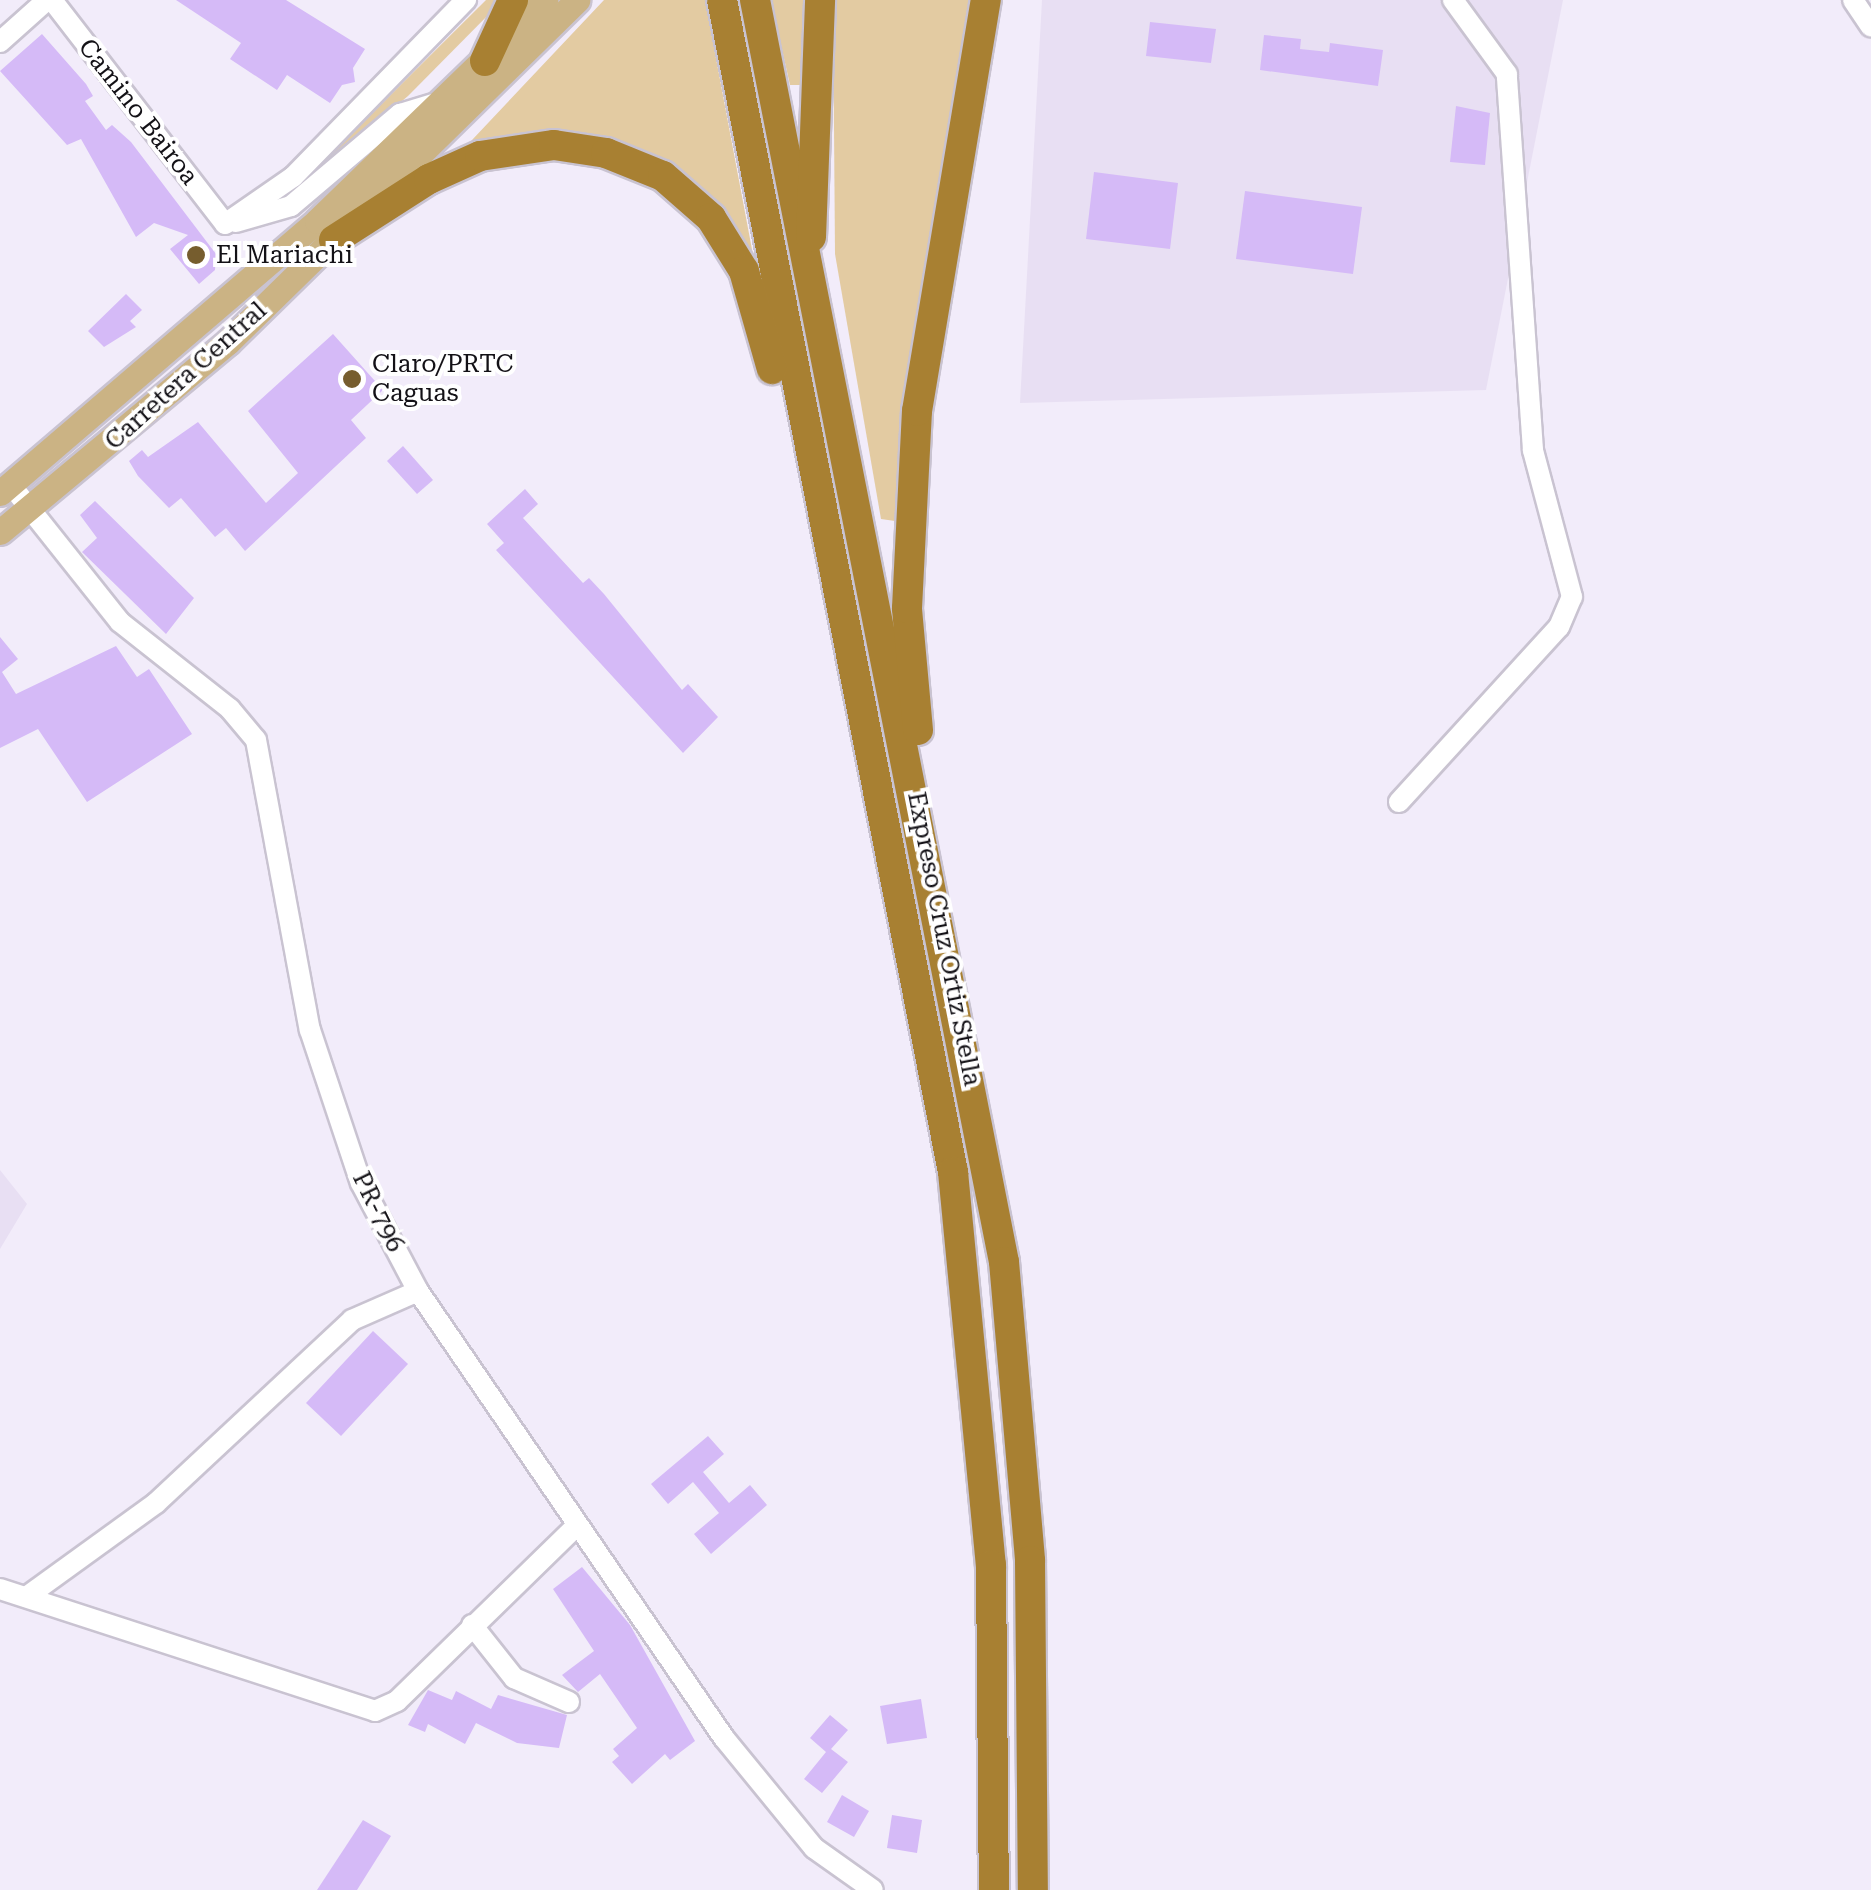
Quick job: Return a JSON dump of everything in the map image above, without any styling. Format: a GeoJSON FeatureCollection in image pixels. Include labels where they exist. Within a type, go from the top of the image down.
{"type":"FeatureCollection","features":[{"type":"Feature","properties":{"kind":"highway"},"geometry":{"type":"LineString","coordinates":[[485,61],[513,0]]}},
{"type":"Feature","properties":{"kind":"highway","name":"Expreso Cruz Ortiz Stella"},"geometry":{"type":"LineString","coordinates":[[722,0],[811,474],[921,997],[968,1286],[991,1565],[994,1881]]}},
{"type":"Feature","properties":{"kind":"highway","name":"Expreso Cruz Ortiz Stella"},"geometry":{"type":"LineString","coordinates":[[755,0],[986,1144],[1012,1337],[1031,1580],[1033,1888]]}},
{"type":"Feature","properties":{"kind":"highway"},"geometry":{"type":"LineString","coordinates":[[806,254],[816,217],[820,0]]}},
{"type":"Feature","properties":{"kind":"highway"},"geometry":{"type":"LineString","coordinates":[[924,838],[907,608],[910,501],[917,412],[986,0]]}},
{"type":"Feature","properties":{"kind":"highway"},"geometry":{"type":"LineString","coordinates":[[334,240],[452,166],[518,148],[582,148],[663,176],[711,218],[744,271],[776,388],[811,474]]}},
{"type":"Feature","properties":{"kind":"main road","name":"Carretera Central"},"geometry":{"type":"LineString","coordinates":[[6,489],[204,322],[443,101],[545,0]]}},
{"type":"Feature","properties":{"kind":"main road","name":"Carretera Central"},"geometry":{"type":"LineString","coordinates":[[0,532],[175,390],[334,240],[577,0]]}},
{"type":"Feature","properties":{"kind":"street"},"geometry":{"type":"LineString","coordinates":[[1,38],[49,0]]}},
{"type":"Feature","properties":{"kind":"street","name":"Camino Bairoa"},"geometry":{"type":"LineString","coordinates":[[49,0],[225,224]]}},
{"type":"Feature","properties":{"kind":"street"},"geometry":{"type":"LineString","coordinates":[[225,224],[293,177],[466,0]]}},
{"type":"Feature","properties":{"kind":"street"},"geometry":{"type":"LineString","coordinates":[[1399,802],[1559,626],[1572,597],[1534,450],[1507,74],[1453,0]]}},
{"type":"Feature","properties":{"kind":"street"},"geometry":{"type":"LineString","coordinates":[[1852,0],[1871,27]]}},
{"type":"Feature","properties":{"kind":"street"},"geometry":{"type":"LineString","coordinates":[[225,224],[291,206],[400,114],[443,101]]}},
{"type":"Feature","properties":{"kind":"street","name":"PR-796"},"geometry":{"type":"LineString","coordinates":[[6,489],[29,511],[120,622],[230,708],[256,740],[310,1030],[361,1183],[418,1291],[575,1528],[746,1766],[814,1848],[874,1890]]}},
{"type":"Feature","properties":{"kind":"street"},"geometry":{"type":"LineString","coordinates":[[28,1595],[156,1502],[352,1320],[418,1291]]}},
{"type":"Feature","properties":{"kind":"street"},"geometry":{"type":"LineString","coordinates":[[0,1590],[28,1595],[375,1710],[398,1701],[575,1528]]}},
{"type":"Feature","properties":{"kind":"street"},"geometry":{"type":"LineString","coordinates":[[472,1625],[514,1678],[568,1702]]}},
{"type":"Feature","properties":{"kind":"shaded area"},"geometry":{"type":"Polygon","coordinates":[[[486,0],[503,0],[408,96],[290,195],[486,0]]]}},
{"type":"Feature","properties":{"kind":"shaded area"},"geometry":{"type":"Polygon","coordinates":[[[604,0],[705,0],[754,260],[698,185],[662,162],[472,140],[604,0]]]}},
{"type":"Feature","properties":{"kind":"shaded area"},"geometry":{"type":"Polygon","coordinates":[[[771,0],[811,0],[807,85],[790,85],[771,0]]]}},
{"type":"Feature","properties":{"kind":"shaded area"},"geometry":{"type":"Polygon","coordinates":[[[833,0],[970,0],[895,521],[881,519],[835,254],[833,0]]]}},
{"type":"Feature","properties":{"kind":"shaded area"},"geometry":{"type":"Polygon","coordinates":[[[1042,0],[1563,0],[1486,390],[1020,403],[1042,0]]]}},
{"type":"Feature","properties":{"kind":"shaded area"},"geometry":{"type":"Polygon","coordinates":[[[0,1170],[27,1204],[0,1249],[0,1170]]]}},
{"type":"Feature","properties":{"kind":"building"},"geometry":{"type":"Polygon","coordinates":[[[176,0],[286,0],[365,49],[353,68],[355,82],[342,85],[330,103],[287,75],[277,90],[230,59],[241,43],[176,0]]]}},
{"type":"Feature","properties":{"kind":"building"},"geometry":{"type":"Polygon","coordinates":[[[1150,22],[1216,29],[1211,63],[1146,56],[1150,22]]]}},
{"type":"Feature","properties":{"kind":"building"},"geometry":{"type":"Polygon","coordinates":[[[42,34],[86,84],[93,96],[85,101],[106,130],[112,125],[131,142],[216,254],[215,270],[199,284],[170,249],[188,235],[154,223],[136,237],[81,139],[67,145],[0,71],[42,34]]]}},
{"type":"Feature","properties":{"kind":"building"},"geometry":{"type":"Polygon","coordinates":[[[1264,35],[1301,39],[1300,49],[1329,52],[1330,43],[1383,50],[1378,86],[1260,70],[1264,35]]]}},
{"type":"Feature","properties":{"kind":"building"},"geometry":{"type":"Polygon","coordinates":[[[1456,106],[1490,113],[1485,165],[1450,162],[1456,106]]]}},
{"type":"Feature","properties":{"kind":"building"},"geometry":{"type":"Polygon","coordinates":[[[1094,172],[1178,183],[1170,249],[1086,239],[1094,172]]]}},
{"type":"Feature","properties":{"kind":"building"},"geometry":{"type":"Polygon","coordinates":[[[1245,191],[1362,207],[1353,274],[1236,259],[1245,191]]]}},
{"type":"Feature","properties":{"kind":"building"},"geometry":{"type":"Polygon","coordinates":[[[126,294],[142,310],[130,321],[136,327],[104,347],[88,331],[126,294]]]}},
{"type":"Feature","properties":{"kind":"building"},"geometry":{"type":"Polygon","coordinates":[[[333,334],[383,390],[351,420],[366,438],[245,551],[226,528],[215,537],[181,498],[169,508],[138,476],[129,461],[142,450],[148,457],[198,422],[266,503],[298,473],[248,411],[333,334]]]}},
{"type":"Feature","properties":{"kind":"building"},"geometry":{"type":"Polygon","coordinates":[[[403,446],[433,480],[417,494],[387,461],[403,446]]]}},
{"type":"Feature","properties":{"kind":"building"},"geometry":{"type":"Polygon","coordinates":[[[525,489],[538,504],[523,518],[583,583],[589,578],[604,594],[682,690],[688,684],[718,717],[683,753],[496,550],[504,543],[487,524],[525,489]]]}},
{"type":"Feature","properties":{"kind":"building"},"geometry":{"type":"Polygon","coordinates":[[[95,501],[194,598],[166,634],[82,552],[97,538],[80,515],[95,501]]]}},
{"type":"Feature","properties":{"kind":"building"},"geometry":{"type":"Polygon","coordinates":[[[0,637],[18,659],[2,672],[16,694],[116,646],[137,677],[149,669],[192,734],[87,802],[38,729],[0,748],[0,637]]]}},
{"type":"Feature","properties":{"kind":"building"},"geometry":{"type":"Polygon","coordinates":[[[373,1331],[408,1364],[341,1436],[306,1403],[373,1331]]]}},
{"type":"Feature","properties":{"kind":"building"},"geometry":{"type":"Polygon","coordinates":[[[708,1436],[724,1454],[703,1472],[729,1503],[750,1485],[767,1505],[711,1554],[694,1534],[719,1513],[693,1482],[668,1504],[651,1484],[708,1436]]]}},
{"type":"Feature","properties":{"kind":"building"},"geometry":{"type":"Polygon","coordinates":[[[582,1567],[630,1625],[695,1741],[670,1760],[665,1754],[632,1784],[612,1762],[619,1756],[613,1749],[637,1728],[600,1674],[578,1692],[562,1675],[594,1651],[553,1589],[582,1567]]]}},
{"type":"Feature","properties":{"kind":"building"},"geometry":{"type":"Polygon","coordinates":[[[428,1690],[452,1700],[456,1691],[491,1709],[498,1695],[567,1715],[559,1748],[517,1743],[476,1723],[465,1744],[428,1724],[425,1732],[408,1725],[428,1690]]]}},
{"type":"Feature","properties":{"kind":"building"},"geometry":{"type":"Polygon","coordinates":[[[921,1699],[927,1738],[887,1744],[880,1706],[921,1699]]]}},
{"type":"Feature","properties":{"kind":"building"},"geometry":{"type":"Polygon","coordinates":[[[830,1715],[848,1730],[831,1749],[848,1762],[822,1793],[804,1779],[826,1752],[810,1738],[830,1715]]]}},
{"type":"Feature","properties":{"kind":"building"},"geometry":{"type":"Polygon","coordinates":[[[842,1795],[869,1811],[854,1837],[827,1822],[842,1795]]]}},
{"type":"Feature","properties":{"kind":"building"},"geometry":{"type":"Polygon","coordinates":[[[892,1815],[922,1820],[917,1853],[887,1848],[892,1815]]]}},
{"type":"Feature","properties":{"kind":"building"},"geometry":{"type":"Polygon","coordinates":[[[363,1820],[391,1836],[357,1890],[317,1890],[363,1820]]]}},
{"type":"Feature","properties":{"kind":"place","name":"El Mariachi"},"geometry":{"type":"Point","coordinates":[196,255]}},
{"type":"Feature","properties":{"kind":"place","name":"Claro/PRTC Caguas"},"geometry":{"type":"Point","coordinates":[352,379]}}]}
